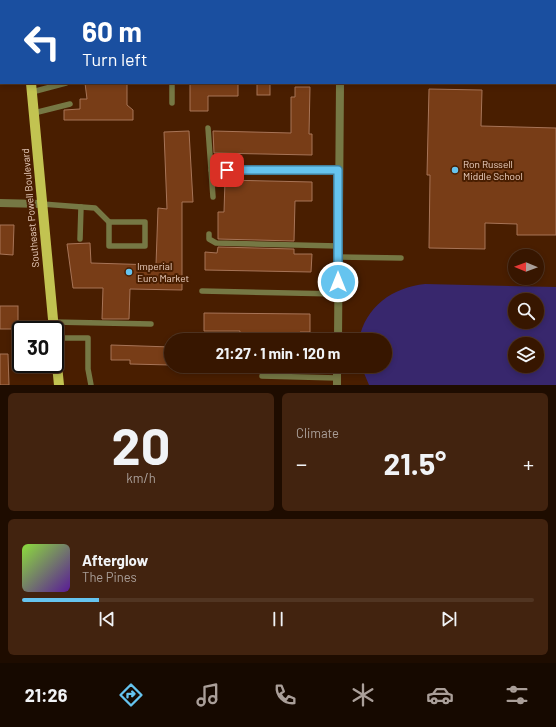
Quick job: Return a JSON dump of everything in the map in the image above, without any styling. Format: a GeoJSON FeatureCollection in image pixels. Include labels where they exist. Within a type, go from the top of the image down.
{"type":"FeatureCollection","features":[{"type":"Feature","properties":{"kind":"main road","name":"Southeast Powell Boulevard"},"geometry":{"type":"LineString","coordinates":[[31,87],[53,321]]}},
{"type":"Feature","properties":{"kind":"main road"},"geometry":{"type":"LineString","coordinates":[[58,373],[59,385]]}},
{"type":"Feature","properties":{"kind":"street"},"geometry":{"type":"LineString","coordinates":[[338,333],[338,170],[340,84]]}},
{"type":"Feature","properties":{"kind":"street"},"geometry":{"type":"LineString","coordinates":[[0,203],[42,204]]}},
{"type":"Feature","properties":{"kind":"lane"},"geometry":{"type":"LineString","coordinates":[[31,87],[57,84]]}},
{"type":"Feature","properties":{"kind":"lane"},"geometry":{"type":"LineString","coordinates":[[172,84],[172,103]]}},
{"type":"Feature","properties":{"kind":"lane"},"geometry":{"type":"LineString","coordinates":[[34,113],[70,104]]}},
{"type":"Feature","properties":{"kind":"lane"},"geometry":{"type":"LineString","coordinates":[[208,128],[213,197]]}},
{"type":"Feature","properties":{"kind":"lane"},"geometry":{"type":"LineString","coordinates":[[211,170],[338,170]]}},
{"type":"Feature","properties":{"kind":"lane"},"geometry":{"type":"LineString","coordinates":[[42,204],[95,208],[109,222],[109,246],[145,246],[145,222],[109,222]]}},
{"type":"Feature","properties":{"kind":"lane"},"geometry":{"type":"LineString","coordinates":[[80,239],[81,207]]}},
{"type":"Feature","properties":{"kind":"lane"},"geometry":{"type":"LineString","coordinates":[[209,234],[209,239],[216,243],[338,246]]}},
{"type":"Feature","properties":{"kind":"lane"},"geometry":{"type":"LineString","coordinates":[[338,257],[401,258]]}},
{"type":"Feature","properties":{"kind":"lane"},"geometry":{"type":"LineString","coordinates":[[202,291],[338,294]]}},
{"type":"Feature","properties":{"kind":"lane"},"geometry":{"type":"LineString","coordinates":[[64,326],[151,324]]}},
{"type":"Feature","properties":{"kind":"lane"},"geometry":{"type":"LineString","coordinates":[[64,338],[88,338],[88,369],[91,385]]}},
{"type":"Feature","properties":{"kind":"lane"},"geometry":{"type":"LineString","coordinates":[[262,376],[337,381]]}},
{"type":"Feature","properties":{"kind":"shaded area"},"geometry":{"type":"Polygon","coordinates":[[[425,284],[556,287],[556,385],[369,385],[364,373],[392,373],[392,333],[361,333],[362,328],[367,318],[382,301],[402,289],[425,284]]]}},
{"type":"Feature","properties":{"kind":"building"},"geometry":{"type":"Polygon","coordinates":[[[85,84],[127,84],[127,105],[133,110],[133,120],[64,120],[64,110],[80,109],[80,99],[87,99],[85,84]]]}},
{"type":"Feature","properties":{"kind":"building"},"geometry":{"type":"Polygon","coordinates":[[[190,84],[238,84],[238,96],[208,96],[208,111],[190,111],[190,84]]]}},
{"type":"Feature","properties":{"kind":"building"},"geometry":{"type":"Polygon","coordinates":[[[257,84],[270,84],[270,95],[257,95],[257,84]]]}},
{"type":"Feature","properties":{"kind":"building"},"geometry":{"type":"Polygon","coordinates":[[[295,87],[310,87],[309,134],[312,134],[312,155],[214,153],[213,131],[291,133],[291,97],[295,97],[295,87]]]}},
{"type":"Feature","properties":{"kind":"building"},"geometry":{"type":"Polygon","coordinates":[[[429,89],[482,90],[481,126],[556,128],[556,235],[517,235],[517,224],[485,223],[485,249],[429,248],[430,175],[427,175],[429,89]]]}},
{"type":"Feature","properties":{"kind":"building"},"geometry":{"type":"Polygon","coordinates":[[[189,131],[193,202],[182,202],[182,290],[130,289],[129,319],[102,319],[103,288],[73,288],[67,244],[90,243],[91,263],[156,265],[158,208],[167,209],[164,132],[189,131]]]}},
{"type":"Feature","properties":{"kind":"building"},"geometry":{"type":"Polygon","coordinates":[[[225,180],[312,182],[312,201],[295,201],[294,241],[218,239],[218,212],[224,212],[225,180]]]}},
{"type":"Feature","properties":{"kind":"building"},"geometry":{"type":"Polygon","coordinates":[[[0,225],[14,225],[13,255],[0,254],[0,225]]]}},
{"type":"Feature","properties":{"kind":"building"},"geometry":{"type":"Polygon","coordinates":[[[218,247],[294,249],[294,254],[312,254],[311,272],[205,270],[205,252],[217,253],[218,247]]]}},
{"type":"Feature","properties":{"kind":"building"},"geometry":{"type":"Polygon","coordinates":[[[0,306],[18,306],[18,321],[12,321],[12,329],[0,329],[0,306]]]}},
{"type":"Feature","properties":{"kind":"building"},"geometry":{"type":"Polygon","coordinates":[[[204,313],[310,314],[310,332],[240,333],[240,331],[204,331],[204,313]]]}},
{"type":"Feature","properties":{"kind":"building"},"geometry":{"type":"Polygon","coordinates":[[[111,345],[164,347],[164,365],[130,364],[130,360],[111,360],[111,345]]]}},
{"type":"Feature","properties":{"kind":"building"},"geometry":{"type":"Polygon","coordinates":[[[0,354],[8,354],[9,385],[0,385],[0,354]]]}},
{"type":"Feature","properties":{"kind":"place","name":"Ron Russell Middle School"},"geometry":{"type":"Point","coordinates":[455,170]}},
{"type":"Feature","properties":{"kind":"place","name":"Imperial Euro Market"},"geometry":{"type":"Point","coordinates":[129,272]}},
{"type":"Feature","properties":{"kind":"route"},"geometry":{"type":"LineString","coordinates":[[227,170],[338,170],[338,282]]}}]}
